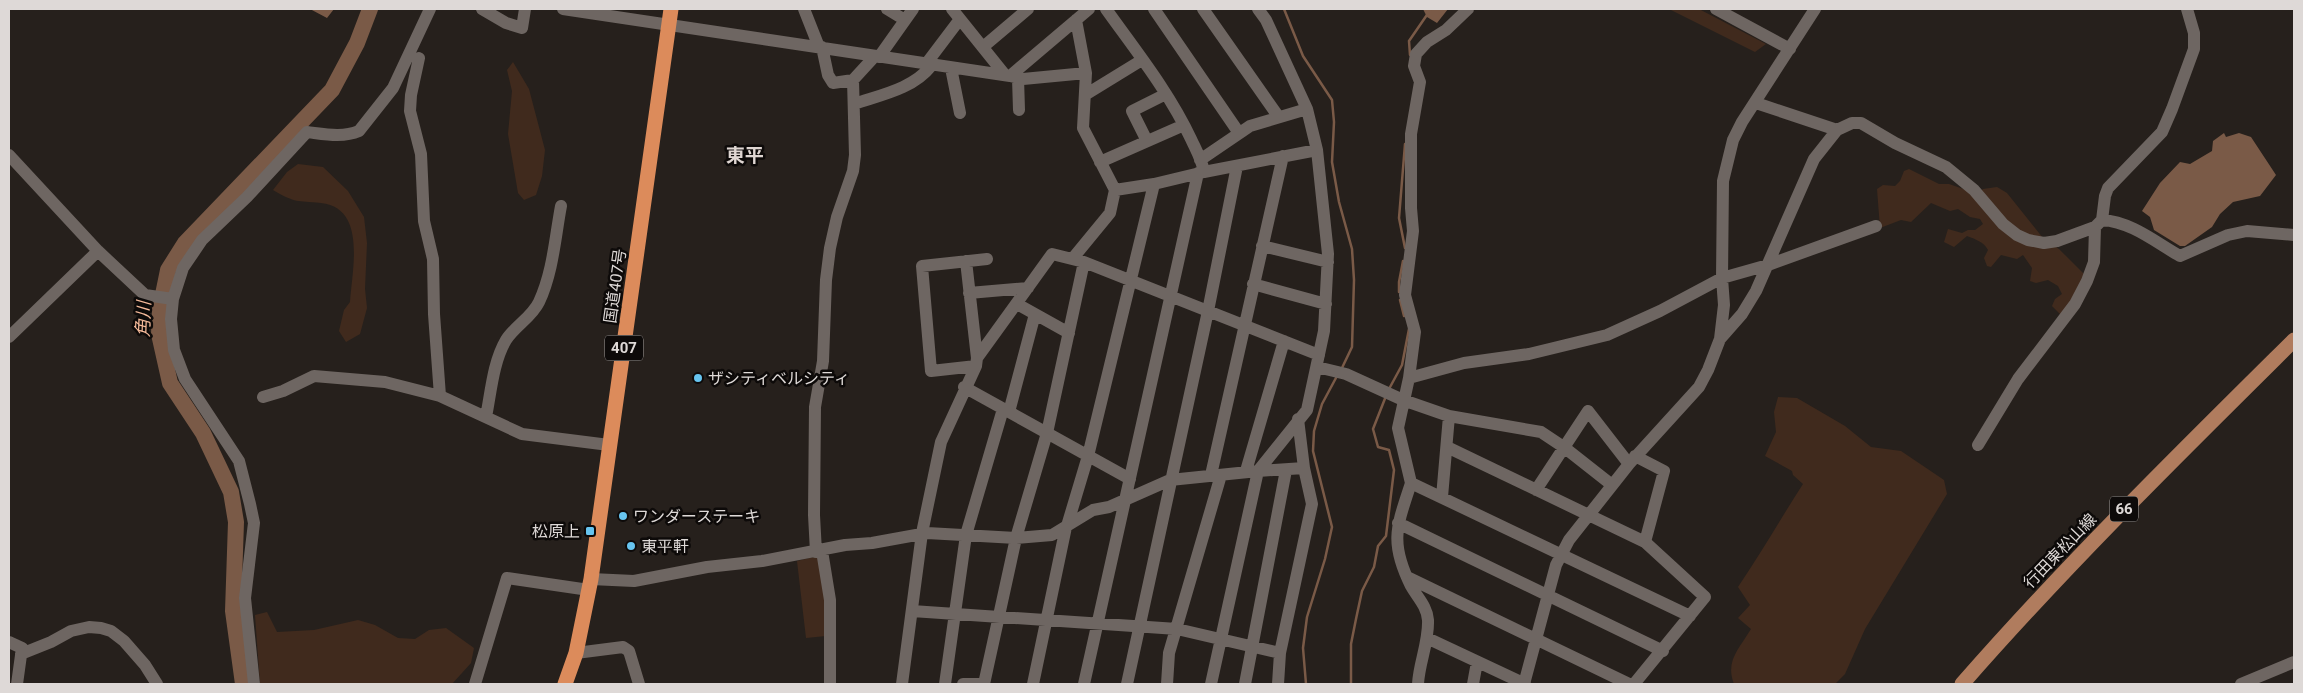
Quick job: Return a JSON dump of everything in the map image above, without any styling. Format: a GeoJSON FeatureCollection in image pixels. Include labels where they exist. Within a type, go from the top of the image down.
{"type":"FeatureCollection","features":[{"type":"Feature","properties":{"kind":"highway","name":"国道407号"},"geometry":{"type":"LineString","coordinates":[[565,684],[576,653],[590,584],[671,9]]}},
{"type":"Feature","properties":{"kind":"main road","name":"行田東松山線"},"geometry":{"type":"LineString","coordinates":[[1962,684],[2015,624],[2148,483],[2294,340]]}},
{"type":"Feature","properties":{"kind":"street"},"geometry":{"type":"LineString","coordinates":[[254,684],[245,598],[254,523],[239,461],[185,379],[174,350],[171,319],[173,299],[183,268],[202,240],[247,197],[307,132],[352,134],[359,131],[393,88],[430,9]]}},
{"type":"Feature","properties":{"kind":"street"},"geometry":{"type":"LineString","coordinates":[[482,9],[506,23],[522,28],[525,9]]}},
{"type":"Feature","properties":{"kind":"street"},"geometry":{"type":"LineString","coordinates":[[563,9],[1011,76],[1086,73]]}},
{"type":"Feature","properties":{"kind":"street"},"geometry":{"type":"LineString","coordinates":[[804,9],[833,83],[854,80],[877,56],[913,9]]}},
{"type":"Feature","properties":{"kind":"street"},"geometry":{"type":"LineString","coordinates":[[887,9],[905,20]]}},
{"type":"Feature","properties":{"kind":"street"},"geometry":{"type":"LineString","coordinates":[[983,47],[1028,9]]}},
{"type":"Feature","properties":{"kind":"street"},"geometry":{"type":"LineString","coordinates":[[1011,76],[1088,9]]}},
{"type":"Feature","properties":{"kind":"street"},"geometry":{"type":"LineString","coordinates":[[1106,9],[1166,94],[1184,125],[1201,168]]}},
{"type":"Feature","properties":{"kind":"street"},"geometry":{"type":"LineString","coordinates":[[1154,9],[1239,133]]}},
{"type":"Feature","properties":{"kind":"street"},"geometry":{"type":"LineString","coordinates":[[1203,9],[1278,116]]}},
{"type":"Feature","properties":{"kind":"street"},"geometry":{"type":"LineString","coordinates":[[1252,471],[1307,410],[1324,330],[1328,262],[1324,198],[1317,150],[1308,109],[1266,20],[1258,9]]}},
{"type":"Feature","properties":{"kind":"street"},"geometry":{"type":"LineString","coordinates":[[1418,684],[1419,668],[1427,638],[1426,612],[1407,577],[1396,542],[1398,523],[1411,483],[1398,428],[1409,378],[1415,332],[1405,296],[1413,231],[1411,208],[1411,134],[1420,82],[1414,66],[1416,54],[1468,9]]}},
{"type":"Feature","properties":{"kind":"street"},"geometry":{"type":"LineString","coordinates":[[1716,9],[1790,49]]}},
{"type":"Feature","properties":{"kind":"street"},"geometry":{"type":"LineString","coordinates":[[1427,638],[1524,684],[1560,553],[1632,460],[1699,387],[1720,339],[1724,305],[1722,278],[1723,181],[1733,140],[1742,122],[1815,9]]}},
{"type":"Feature","properties":{"kind":"street"},"geometry":{"type":"LineString","coordinates":[[1978,445],[2018,379],[2079,296],[2094,262],[2099,223],[2108,188],[2162,132],[2184,81],[2194,49],[2194,33],[2187,9]]}},
{"type":"Feature","properties":{"kind":"street"},"geometry":{"type":"LineString","coordinates":[[854,104],[909,84],[926,72],[956,14],[983,47],[1011,76],[1019,110]]}},
{"type":"Feature","properties":{"kind":"street"},"geometry":{"type":"LineString","coordinates":[[963,684],[984,684],[1016,538],[1047,433],[1069,333],[1078,260],[1110,213],[1115,190],[1083,128],[1086,73],[1076,20]]}},
{"type":"Feature","properties":{"kind":"street"},"geometry":{"type":"LineString","coordinates":[[419,58],[411,95],[410,111],[421,154],[424,221],[433,259],[434,314],[440,396]]}},
{"type":"Feature","properties":{"kind":"street"},"geometry":{"type":"LineString","coordinates":[[1085,95],[1142,60]]}},
{"type":"Feature","properties":{"kind":"street"},"geometry":{"type":"LineString","coordinates":[[951,68],[960,113]]}},
{"type":"Feature","properties":{"kind":"street"},"geometry":{"type":"LineString","coordinates":[[830,684],[830,600],[819,551],[814,515],[815,407],[823,361],[826,280],[830,248],[837,217],[853,171],[854,80]]}},
{"type":"Feature","properties":{"kind":"street"},"geometry":{"type":"LineString","coordinates":[[1148,141],[1132,111],[1166,94]]}},
{"type":"Feature","properties":{"kind":"street"},"geometry":{"type":"LineString","coordinates":[[1756,103],[1837,130]]}},
{"type":"Feature","properties":{"kind":"street"},"geometry":{"type":"LineString","coordinates":[[1084,684],[1170,297],[1201,168],[1239,133],[1250,126],[1278,116],[1308,109]]}},
{"type":"Feature","properties":{"kind":"street"},"geometry":{"type":"LineString","coordinates":[[1720,339],[1742,314],[1756,291],[1814,159],[1837,130],[1852,123],[1861,123],[1895,143],[1946,167],[1974,190],[2003,224],[2017,235],[2028,240],[2044,243],[2057,241],[2099,223],[2114,220],[2133,227],[2180,256],[2228,234],[2247,231],[2294,235]]}},
{"type":"Feature","properties":{"kind":"street"},"geometry":{"type":"LineString","coordinates":[[1100,162],[1184,125]]}},
{"type":"Feature","properties":{"kind":"street"},"geometry":{"type":"LineString","coordinates":[[1115,190],[1154,184],[1201,168],[1237,166],[1317,150]]}},
{"type":"Feature","properties":{"kind":"street"},"geometry":{"type":"LineString","coordinates":[[9,155],[98,250],[145,295],[173,299]]}},
{"type":"Feature","properties":{"kind":"street"},"geometry":{"type":"LineString","coordinates":[[1167,684],[1169,653],[1177,629],[1216,475],[1253,284],[1283,156]]}},
{"type":"Feature","properties":{"kind":"street"},"geometry":{"type":"LineString","coordinates":[[1127,684],[1208,312],[1237,166]]}},
{"type":"Feature","properties":{"kind":"street"},"geometry":{"type":"LineString","coordinates":[[1034,684],[1066,526],[1088,456],[1154,184]]}},
{"type":"Feature","properties":{"kind":"street"},"geometry":{"type":"LineString","coordinates":[[486,417],[497,359],[516,326],[538,305],[546,286],[560,206]]}},
{"type":"Feature","properties":{"kind":"street"},"geometry":{"type":"LineString","coordinates":[[1409,378],[1464,363],[1529,354],[1607,335],[1660,311],[1722,278],[1768,265],[1876,226]]}},
{"type":"Feature","properties":{"kind":"street"},"geometry":{"type":"LineString","coordinates":[[1262,246],[1328,262]]}},
{"type":"Feature","properties":{"kind":"street"},"geometry":{"type":"LineString","coordinates":[[9,337],[98,250]]}},
{"type":"Feature","properties":{"kind":"street"},"geometry":{"type":"LineString","coordinates":[[902,684],[922,533],[940,442],[976,362],[1052,254],[1078,260],[1284,341],[1318,361],[1403,400],[1449,416],[1541,432],[1565,448],[1612,485]]}},
{"type":"Feature","properties":{"kind":"street"},"geometry":{"type":"LineString","coordinates":[[976,362],[931,371],[922,266],[987,259]]}},
{"type":"Feature","properties":{"kind":"street"},"geometry":{"type":"LineString","coordinates":[[966,261],[976,362]]}},
{"type":"Feature","properties":{"kind":"street"},"geometry":{"type":"LineString","coordinates":[[1253,284],[1326,304]]}},
{"type":"Feature","properties":{"kind":"street"},"geometry":{"type":"LineString","coordinates":[[969,293],[1028,288]]}},
{"type":"Feature","properties":{"kind":"street"},"geometry":{"type":"LineString","coordinates":[[1017,304],[1069,333]]}},
{"type":"Feature","properties":{"kind":"street"},"geometry":{"type":"LineString","coordinates":[[945,684],[966,534],[1035,314]]}},
{"type":"Feature","properties":{"kind":"street"},"geometry":{"type":"LineString","coordinates":[[1212,684],[1252,471],[1284,341]]}},
{"type":"Feature","properties":{"kind":"street"},"geometry":{"type":"LineString","coordinates":[[263,397],[283,391],[314,376],[385,382],[440,396],[522,434],[609,445]]}},
{"type":"Feature","properties":{"kind":"street"},"geometry":{"type":"LineString","coordinates":[[964,387],[1130,479]]}},
{"type":"Feature","properties":{"kind":"street"},"geometry":{"type":"LineString","coordinates":[[1536,490],[1588,411],[1632,460],[1664,471],[1645,542]]}},
{"type":"Feature","properties":{"kind":"street"},"geometry":{"type":"LineString","coordinates":[[1442,496],[1449,416]]}},
{"type":"Feature","properties":{"kind":"street"},"geometry":{"type":"LineString","coordinates":[[1278,684],[1280,653],[1312,504],[1304,468],[1298,419]]}},
{"type":"Feature","properties":{"kind":"street"},"geometry":{"type":"LineString","coordinates":[[1447,447],[1645,542],[1705,596],[1663,651],[1634,684]]}},
{"type":"Feature","properties":{"kind":"street"},"geometry":{"type":"LineString","coordinates":[[475,684],[507,578],[590,584],[634,581],[707,567],[762,562],[845,545],[897,539],[922,533],[1016,538],[1052,535],[1093,510],[1110,507],[1170,480],[1252,471],[1304,468]]}},
{"type":"Feature","properties":{"kind":"street"},"geometry":{"type":"LineString","coordinates":[[1245,684],[1286,470]]}},
{"type":"Feature","properties":{"kind":"street"},"geometry":{"type":"LineString","coordinates":[[1411,483],[1442,496],[1690,616]]}},
{"type":"Feature","properties":{"kind":"street"},"geometry":{"type":"LineString","coordinates":[[1398,523],[1663,651]]}},
{"type":"Feature","properties":{"kind":"street"},"geometry":{"type":"LineString","coordinates":[[1407,577],[1629,684]]}},
{"type":"Feature","properties":{"kind":"street"},"geometry":{"type":"LineString","coordinates":[[912,611],[1177,629],[1280,653]]}},
{"type":"Feature","properties":{"kind":"street"},"geometry":{"type":"LineString","coordinates":[[21,654],[51,642],[71,631],[90,626],[101,628],[111,631],[124,641],[145,665],[157,684]]}},
{"type":"Feature","properties":{"kind":"street"},"geometry":{"type":"LineString","coordinates":[[9,642],[22,648],[17,684]]}},
{"type":"Feature","properties":{"kind":"street"},"geometry":{"type":"LineString","coordinates":[[576,653],[623,647],[629,651],[638,684]]}},
{"type":"Feature","properties":{"kind":"street"},"geometry":{"type":"LineString","coordinates":[[1473,684],[1477,662]]}},
{"type":"Feature","properties":{"kind":"street"},"geometry":{"type":"LineString","coordinates":[[2242,684],[2294,662]]}},
{"type":"Feature","properties":{"kind":"shaded area"},"geometry":{"type":"Polygon","coordinates":[[[310,9],[334,9],[327,18],[310,9]]]}},
{"type":"Feature","properties":{"kind":"shaded area"},"geometry":{"type":"Polygon","coordinates":[[[1423,9],[1448,9],[1437,23],[1427,17],[1423,9]]]}},
{"type":"Feature","properties":{"kind":"shaded area"},"geometry":{"type":"Polygon","coordinates":[[[1669,9],[1699,9],[1766,44],[1755,52],[1669,9]]]}},
{"type":"Feature","properties":{"kind":"shaded area"},"geometry":{"type":"Polygon","coordinates":[[[513,62],[529,89],[545,150],[542,176],[536,195],[524,200],[518,193],[508,134],[512,91],[507,70],[513,62]]]}},
{"type":"Feature","properties":{"kind":"shaded area"},"geometry":{"type":"Polygon","coordinates":[[[2224,133],[2226,137],[2239,133],[2251,137],[2276,175],[2260,196],[2233,202],[2220,214],[2212,227],[2185,246],[2180,246],[2154,230],[2150,217],[2142,211],[2160,183],[2180,162],[2190,164],[2212,151],[2213,141],[2224,133]]]}},
{"type":"Feature","properties":{"kind":"shaded area"},"geometry":{"type":"Polygon","coordinates":[[[298,164],[323,167],[348,191],[364,217],[367,243],[365,289],[367,308],[360,334],[346,342],[339,331],[344,310],[350,302],[354,258],[354,242],[351,228],[345,216],[336,207],[287,198],[273,190],[287,172],[298,164]]]}},
{"type":"Feature","properties":{"kind":"shaded area"},"geometry":{"type":"Polygon","coordinates":[[[1909,169],[1939,184],[1949,184],[1978,194],[1983,189],[1997,187],[2007,193],[2043,238],[2059,249],[2084,274],[2084,281],[2061,315],[2052,306],[2055,299],[2062,294],[2058,286],[2048,280],[2036,283],[2030,281],[2032,268],[2023,255],[2017,259],[2001,255],[1991,267],[1987,266],[1984,258],[1988,250],[1979,241],[1967,236],[1954,247],[1944,242],[1948,229],[1962,233],[1968,230],[1975,230],[1983,224],[1980,219],[1970,217],[1958,209],[1950,211],[1931,203],[1911,222],[1901,220],[1880,228],[1877,189],[1883,185],[1895,186],[1900,181],[1904,171],[1909,169]]]}},
{"type":"Feature","properties":{"kind":"shaded area"},"geometry":{"type":"Polygon","coordinates":[[[1778,397],[1797,398],[1845,426],[1871,447],[1901,451],[1944,480],[1947,494],[1865,629],[1845,674],[1835,684],[1734,684],[1732,676],[1732,662],[1751,629],[1738,618],[1750,605],[1738,587],[1803,484],[1793,475],[1792,471],[1765,456],[1776,432],[1774,412],[1778,397]]]}},
{"type":"Feature","properties":{"kind":"shaded area"},"geometry":{"type":"Polygon","coordinates":[[[818,556],[825,602],[826,636],[806,638],[797,561],[818,556]]]}},
{"type":"Feature","properties":{"kind":"shaded area"},"geometry":{"type":"Polygon","coordinates":[[[267,612],[277,632],[314,630],[358,620],[375,625],[398,638],[415,639],[429,630],[446,628],[474,648],[471,663],[452,684],[260,684],[255,615],[267,612]]]}},
{"type":"Feature","properties":{"kind":"waterway","name":"角川"},"geometry":{"type":"LineString","coordinates":[[243,684],[233,611],[236,522],[231,492],[203,433],[170,383],[159,334],[160,309],[168,270],[185,243],[332,90],[357,43],[370,9]]}},
{"type":"Feature","properties":{"kind":"waterway"},"geometry":{"type":"LineString","coordinates":[[1284,9],[1303,56],[1332,100],[1334,122],[1332,162],[1339,202],[1352,249],[1354,280],[1352,347],[1341,370]]}},
{"type":"Feature","properties":{"kind":"waterway"},"geometry":{"type":"LineString","coordinates":[[1410,55],[1409,41],[1431,9]]}},
{"type":"Feature","properties":{"kind":"waterway"},"geometry":{"type":"LineString","coordinates":[[1405,144],[1399,218],[1405,248]]}},
{"type":"Feature","properties":{"kind":"waterway"},"geometry":{"type":"LineString","coordinates":[[1399,292],[1403,261]]}},
{"type":"Feature","properties":{"kind":"waterway"},"geometry":{"type":"LineString","coordinates":[[1400,300],[1404,316]]}},
{"type":"Feature","properties":{"kind":"waterway"},"geometry":{"type":"LineString","coordinates":[[1389,389],[1402,365],[1409,329]]}},
{"type":"Feature","properties":{"kind":"waterway"},"geometry":{"type":"LineString","coordinates":[[1306,684],[1303,648],[1307,617],[1325,559],[1332,527],[1313,451],[1314,431],[1322,404],[1337,376]]}},
{"type":"Feature","properties":{"kind":"waterway"},"geometry":{"type":"LineString","coordinates":[[1351,684],[1351,644],[1362,591],[1374,567],[1378,546],[1386,536],[1394,470],[1389,450],[1378,447],[1373,429],[1386,396]]}},
{"type":"Feature","properties":{"kind":"place","name":"ザシティベルシティ"},"geometry":{"type":"Point","coordinates":[698,378]}},
{"type":"Feature","properties":{"kind":"place","name":"ワンダーステーキ"},"geometry":{"type":"Point","coordinates":[623,516]}},
{"type":"Feature","properties":{"kind":"place","name":"松原上"},"geometry":{"type":"Point","coordinates":[590,531]}},
{"type":"Feature","properties":{"kind":"place","name":"東平軒"},"geometry":{"type":"Point","coordinates":[631,546]}},
{"type":"Feature","properties":{"kind":"district","name":"東平"},"geometry":{"type":"Point","coordinates":[745,155]}}]}
